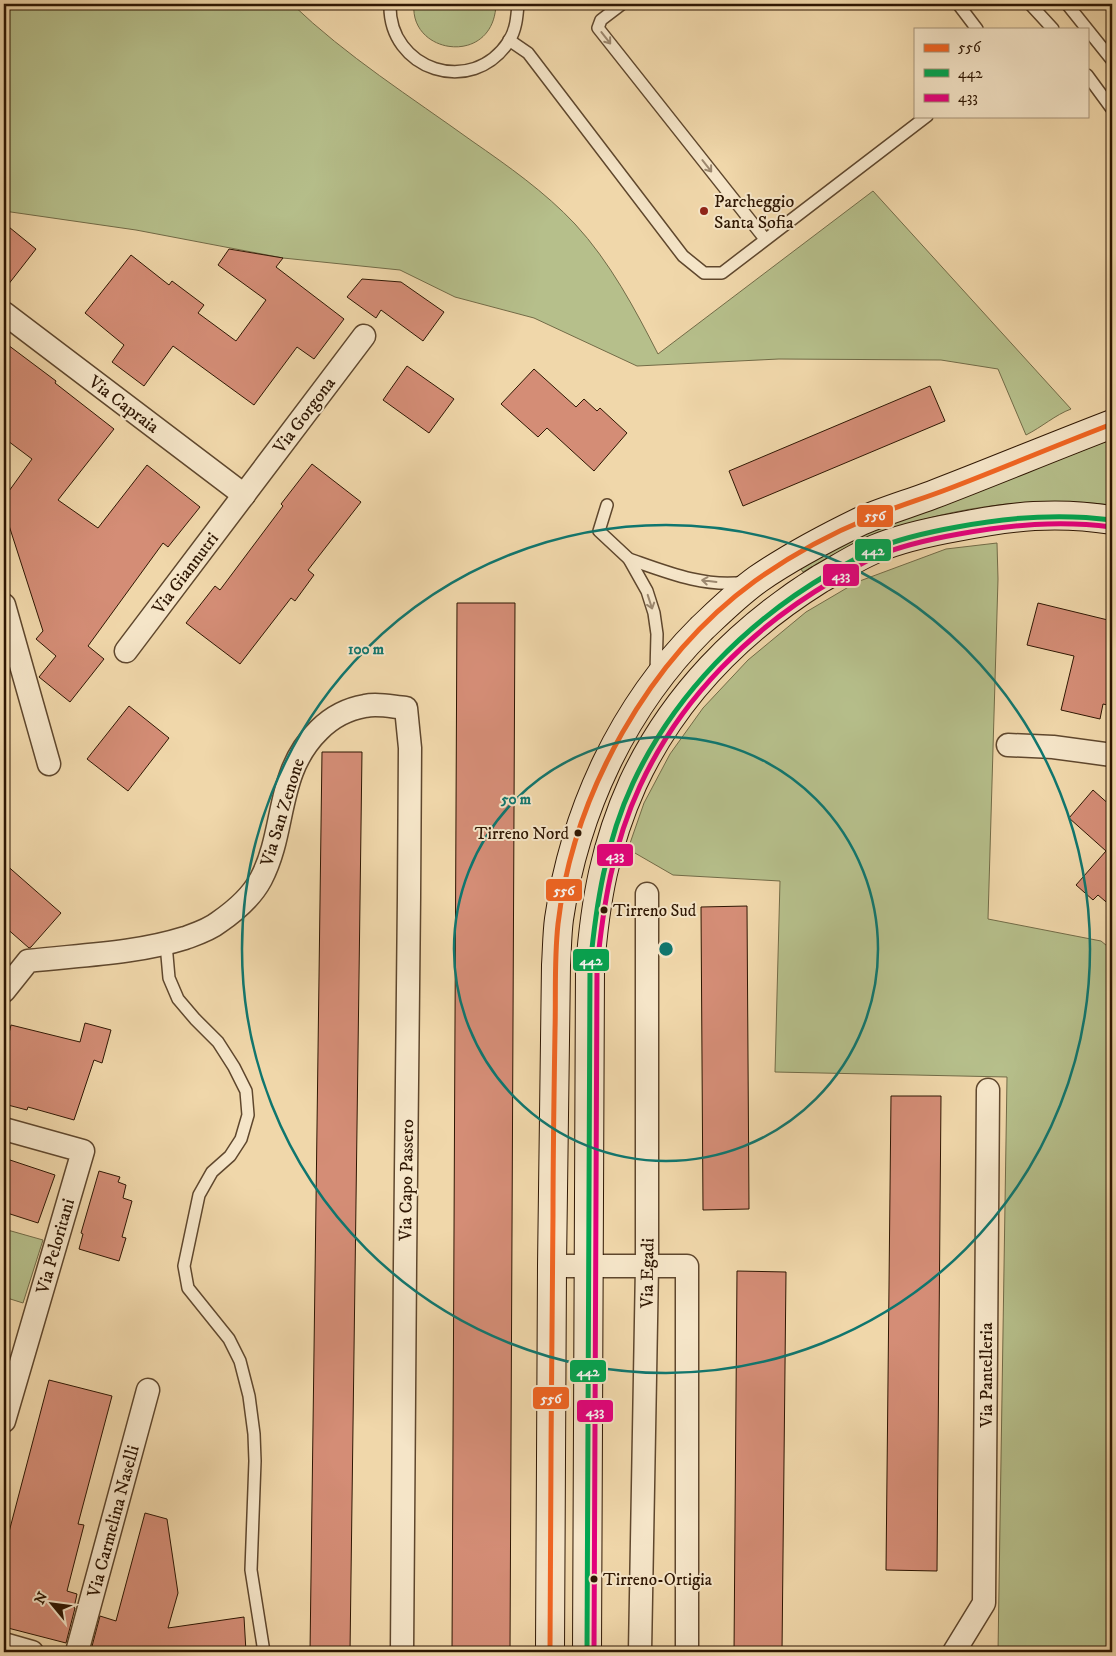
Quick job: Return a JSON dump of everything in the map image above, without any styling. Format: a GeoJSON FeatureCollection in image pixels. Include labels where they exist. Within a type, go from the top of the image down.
{"type":"FeatureCollection","features":[{"type":"Feature","properties":{"kind":"street","name":"Via Capraia"},"geometry":{"type":"LineString","coordinates":[[4,313],[244,495]]}},
{"type":"Feature","properties":{"kind":"street","name":"Via Gorgona"},"geometry":{"type":"LineString","coordinates":[[244,495],[364,336]]}},
{"type":"Feature","properties":{"kind":"street"},"geometry":{"type":"LineString","coordinates":[[550,1652],[556,965],[559,921],[572,857],[595,787],[625,727],[655,682],[681,649],[717,614],[765,575],[814,545],[861,521],[1112,424]]}},
{"type":"Feature","properties":{"kind":"street","name":"Via Giannutri"},"geometry":{"type":"LineString","coordinates":[[126,651],[244,495]]}},
{"type":"Feature","properties":{"kind":"street"},"geometry":{"type":"LineString","coordinates":[[587,1652],[590,968],[594,918],[609,848],[633,783],[676,708],[715,662],[750,630],[793,596],[843,565],[874,549],[907,538],[998,519],[1032,515],[1093,517],[1112,520]]}},
{"type":"Feature","properties":{"kind":"street"},"geometry":{"type":"LineString","coordinates":[[765,575],[793,596]]}},
{"type":"Feature","properties":{"kind":"street"},"geometry":{"type":"LineString","coordinates":[[4,605],[49,764]]}},
{"type":"Feature","properties":{"kind":"street","name":"Via San Zenone"},"geometry":{"type":"LineString","coordinates":[[4,991],[28,961],[139,949],[166,944],[197,934],[218,924],[250,895],[260,881],[269,862],[277,834],[290,776],[299,754],[310,738],[326,722],[344,712],[367,705],[406,708]]}},
{"type":"Feature","properties":{"kind":"street","name":"Via Capo Passero"},"geometry":{"type":"LineString","coordinates":[[402,1652],[410,748],[406,708]]}},
{"type":"Feature","properties":{"kind":"street"},"geometry":{"type":"LineString","coordinates":[[1008,745],[1052,747],[1112,755]]}},
{"type":"Feature","properties":{"kind":"street","name":"Via Egadi"},"geometry":{"type":"LineString","coordinates":[[640,1652],[647,1266],[647,894]]}},
{"type":"Feature","properties":{"kind":"street","name":"Via Pantelleria"},"geometry":{"type":"LineString","coordinates":[[954,1652],[984,1603],[988,1090]]}},
{"type":"Feature","properties":{"kind":"street","name":"Via Peloritani"},"geometry":{"type":"LineString","coordinates":[[4,1129],[83,1150],[4,1421]]}},
{"type":"Feature","properties":{"kind":"street"},"geometry":{"type":"LineString","coordinates":[[552,1266],[687,1266],[687,1652]]}},
{"type":"Feature","properties":{"kind":"street","name":"Via Carmelina Naselli"},"geometry":{"type":"LineString","coordinates":[[77,1652],[148,1390]]}},
{"type":"Feature","properties":{"kind":"street"},"geometry":{"type":"LineString","coordinates":[[4,1644],[32,1652]]}},
{"type":"Feature","properties":{"kind":"lane"},"geometry":{"type":"LineString","coordinates":[[390,4],[390,16],[395,35],[407,52],[422,64],[441,71],[461,72],[480,67],[497,56],[509,40],[516,22],[518,4]]}},
{"type":"Feature","properties":{"kind":"lane"},"geometry":{"type":"LineString","coordinates":[[622,4],[601,20],[598,28],[765,239]]}},
{"type":"Feature","properties":{"kind":"lane"},"geometry":{"type":"LineString","coordinates":[[958,4],[976,28]]}},
{"type":"Feature","properties":{"kind":"lane"},"geometry":{"type":"LineString","coordinates":[[1030,4],[1052,28]]}},
{"type":"Feature","properties":{"kind":"lane"},"geometry":{"type":"LineString","coordinates":[[1067,4],[1086,28]]}},
{"type":"Feature","properties":{"kind":"lane"},"geometry":{"type":"LineString","coordinates":[[1088,30],[1112,60]]}},
{"type":"Feature","properties":{"kind":"lane"},"geometry":{"type":"LineString","coordinates":[[509,40],[528,53],[683,256],[704,273],[722,273],[924,118]]}},
{"type":"Feature","properties":{"kind":"lane"},"geometry":{"type":"LineString","coordinates":[[1088,76],[1112,109]]}},
{"type":"Feature","properties":{"kind":"lane"},"geometry":{"type":"LineString","coordinates":[[1053,446],[1083,424],[1112,412]]}},
{"type":"Feature","properties":{"kind":"lane"},"geometry":{"type":"LineString","coordinates":[[607,505],[599,531],[629,559],[647,591],[654,613],[657,634],[655,682]]}},
{"type":"Feature","properties":{"kind":"lane"},"geometry":{"type":"LineString","coordinates":[[629,559],[675,575],[707,582],[733,584],[765,575]]}},
{"type":"Feature","properties":{"kind":"lane"},"geometry":{"type":"LineString","coordinates":[[166,944],[169,978],[178,999],[194,1019],[218,1042],[246,1091],[248,1115],[241,1139],[230,1156],[212,1172],[198,1195],[184,1266],[188,1288],[228,1339],[240,1361],[249,1396],[255,1461],[251,1570],[264,1652]]}},
{"type":"Feature","properties":{"kind":"green space"},"geometry":{"type":"Polygon","coordinates":[[[4,4],[292,4],[357,59],[539,190],[563,212],[588,239],[611,270],[658,354],[873,191],[1071,409],[1059,414],[1026,435],[998,369],[941,360],[779,359],[637,366],[534,318],[455,297],[400,270],[283,258],[136,230],[4,211],[4,4]]]}},
{"type":"Feature","properties":{"kind":"green space"},"geometry":{"type":"Polygon","coordinates":[[[414,4],[496,4],[492,24],[482,38],[468,45],[452,47],[437,43],[424,34],[416,21],[414,4]]]}},
{"type":"Feature","properties":{"kind":"green space"},"geometry":{"type":"Polygon","coordinates":[[[1112,439],[1112,505],[1080,502],[1017,503],[954,512],[893,529],[863,540],[803,572],[800,568],[864,532],[1112,439]]]}},
{"type":"Feature","properties":{"kind":"green space"},"geometry":{"type":"Polygon","coordinates":[[[997,543],[998,579],[988,919],[1101,941],[1112,950],[1112,1652],[998,1652],[1007,1077],[775,1072],[780,881],[673,875],[628,849],[644,803],[670,754],[703,708],[748,660],[806,612],[857,582],[946,549],[997,543]]]}},
{"type":"Feature","properties":{"kind":"green space"},"geometry":{"type":"Polygon","coordinates":[[[4,1229],[43,1240],[23,1303],[4,1297],[4,1229]]]}},
{"type":"Feature","properties":{"kind":"building"},"geometry":{"type":"Polygon","coordinates":[[[4,223],[36,249],[4,290],[4,223]]]}},
{"type":"Feature","properties":{"kind":"building"},"geometry":{"type":"Polygon","coordinates":[[[229,249],[283,258],[276,267],[344,319],[314,359],[297,347],[254,405],[173,346],[144,386],[112,362],[124,345],[85,313],[131,255],[169,285],[172,281],[204,305],[198,313],[236,341],[266,300],[218,265],[229,249]]]}},
{"type":"Feature","properties":{"kind":"building"},"geometry":{"type":"Polygon","coordinates":[[[362,279],[401,282],[444,312],[423,341],[381,310],[376,318],[347,297],[362,279]]]}},
{"type":"Feature","properties":{"kind":"building"},"geometry":{"type":"Polygon","coordinates":[[[4,342],[56,381],[55,383],[114,429],[58,500],[98,528],[147,465],[200,507],[168,547],[163,543],[88,646],[104,659],[70,702],[39,677],[56,656],[36,639],[43,631],[4,510],[4,498],[32,459],[4,438],[4,342]]]}},
{"type":"Feature","properties":{"kind":"building"},"geometry":{"type":"Polygon","coordinates":[[[407,366],[454,399],[429,433],[383,400],[407,366]]]}},
{"type":"Feature","properties":{"kind":"building"},"geometry":{"type":"Polygon","coordinates":[[[534,369],[576,407],[584,399],[597,411],[600,408],[627,433],[594,471],[547,428],[538,437],[501,404],[534,369]]]}},
{"type":"Feature","properties":{"kind":"building"},"geometry":{"type":"Polygon","coordinates":[[[930,386],[945,421],[743,506],[729,471],[930,386]]]}},
{"type":"Feature","properties":{"kind":"building"},"geometry":{"type":"Polygon","coordinates":[[[312,464],[361,502],[308,570],[314,575],[295,601],[291,598],[240,664],[186,623],[215,586],[220,590],[312,464]]]}},
{"type":"Feature","properties":{"kind":"building"},"geometry":{"type":"Polygon","coordinates":[[[457,603],[515,603],[510,1652],[452,1652],[457,603]]]}},
{"type":"Feature","properties":{"kind":"building"},"geometry":{"type":"Polygon","coordinates":[[[1038,603],[1112,621],[1112,656],[1107,676],[1112,677],[1112,706],[1103,704],[1100,719],[1061,710],[1074,656],[1027,645],[1038,603]]]}},
{"type":"Feature","properties":{"kind":"building"},"geometry":{"type":"Polygon","coordinates":[[[129,706],[169,738],[128,791],[87,759],[129,706]]]}},
{"type":"Feature","properties":{"kind":"building"},"geometry":{"type":"Polygon","coordinates":[[[322,752],[362,752],[350,1652],[310,1652],[322,752]]]}},
{"type":"Feature","properties":{"kind":"building"},"geometry":{"type":"Polygon","coordinates":[[[1093,790],[1112,807],[1112,907],[1098,895],[1093,900],[1076,885],[1106,851],[1069,818],[1093,790]]]}},
{"type":"Feature","properties":{"kind":"building"},"geometry":{"type":"Polygon","coordinates":[[[4,863],[61,913],[29,948],[4,926],[4,863]]]}},
{"type":"Feature","properties":{"kind":"building"},"geometry":{"type":"Polygon","coordinates":[[[747,906],[749,1209],[703,1210],[701,907],[747,906]]]}},
{"type":"Feature","properties":{"kind":"building"},"geometry":{"type":"Polygon","coordinates":[[[85,1023],[111,1030],[102,1063],[94,1060],[74,1120],[28,1107],[27,1110],[4,1104],[4,1041],[7,1042],[11,1025],[80,1042],[85,1023]]]}},
{"type":"Feature","properties":{"kind":"building"},"geometry":{"type":"Polygon","coordinates":[[[891,1096],[941,1096],[937,1571],[886,1570],[891,1096]]]}},
{"type":"Feature","properties":{"kind":"building"},"geometry":{"type":"Polygon","coordinates":[[[4,1158],[55,1175],[38,1223],[4,1212],[4,1158]]]}},
{"type":"Feature","properties":{"kind":"building"},"geometry":{"type":"Polygon","coordinates":[[[99,1171],[120,1177],[118,1182],[126,1185],[123,1198],[132,1201],[122,1237],[126,1238],[119,1261],[79,1249],[83,1234],[81,1233],[99,1171]]]}},
{"type":"Feature","properties":{"kind":"building"},"geometry":{"type":"Polygon","coordinates":[[[737,1271],[786,1272],[782,1652],[734,1652],[737,1271]]]}},
{"type":"Feature","properties":{"kind":"building"},"geometry":{"type":"Polygon","coordinates":[[[49,1380],[112,1396],[78,1524],[84,1525],[67,1591],[77,1594],[66,1643],[4,1627],[4,1551],[49,1380]]]}},
{"type":"Feature","properties":{"kind":"building"},"geometry":{"type":"Polygon","coordinates":[[[145,1513],[167,1519],[178,1593],[168,1628],[244,1617],[246,1652],[101,1652],[91,1650],[100,1616],[116,1621],[145,1513]]]}},
{"type":"Feature","properties":{"kind":"transit line","name":"556"},"geometry":{"type":"LineString","coordinates":[[550,1652],[556,951],[558,924],[566,875],[580,826],[599,779],[622,733],[650,689],[682,649],[717,613],[768,572],[810,546],[854,524],[1112,424]]}},
{"type":"Feature","properties":{"kind":"transit line","name":"442"},"geometry":{"type":"LineString","coordinates":[[587,1652],[590,968],[595,920],[609,850],[633,783],[669,720],[715,663],[770,614],[799,592],[830,573],[885,545],[936,531],[1034,517],[1112,520]]}},
{"type":"Feature","properties":{"kind":"transit line","name":"433"},"geometry":{"type":"LineString","coordinates":[[594,1652],[597,968],[602,922],[616,853],[640,786],[656,754],[676,724],[697,695],[721,668],[774,620],[803,599],[860,564],[887,552],[907,546],[978,531],[1035,524],[1111,527]]}},
{"type":"Feature","properties":{"kind":"place","name":"Parcheggio Santa Sofia"},"geometry":{"type":"Point","coordinates":[704,211]}},
{"type":"Feature","properties":{"kind":"place","name":"Tirreno Nord"},"geometry":{"type":"Point","coordinates":[578,833]}},
{"type":"Feature","properties":{"kind":"place","name":"Tirreno Sud"},"geometry":{"type":"Point","coordinates":[604,910]}},
{"type":"Feature","properties":{"kind":"place","name":"Tirreno-Ortigia"},"geometry":{"type":"Point","coordinates":[594,1579]}}]}
